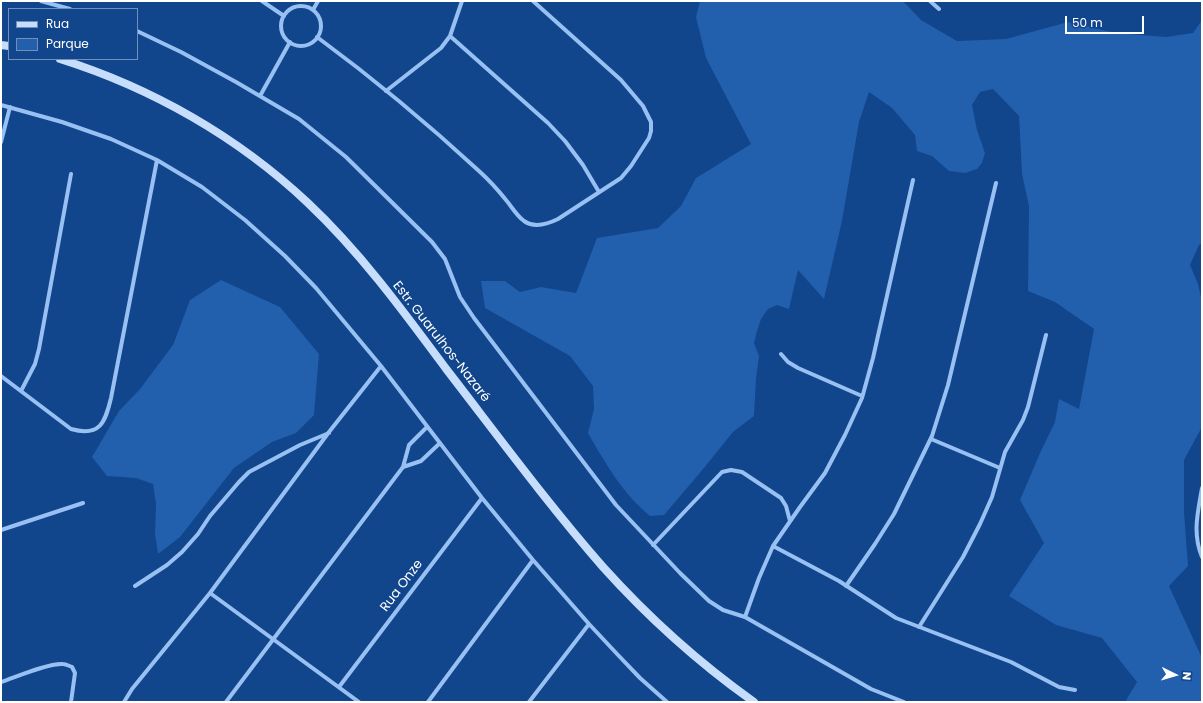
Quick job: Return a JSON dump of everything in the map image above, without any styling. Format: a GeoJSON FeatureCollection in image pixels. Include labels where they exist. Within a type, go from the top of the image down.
{"type":"FeatureCollection","features":[{"type":"Feature","properties":{"kind":"main road","name":"Estr. Guarulhos-Nazaré"},"geometry":{"type":"LineString","coordinates":[[63,60],[137,88],[169,103],[209,127],[257,160],[308,204],[353,249],[562,518],[604,568],[648,613],[690,651],[754,702]]}},
{"type":"Feature","properties":{"kind":"street"},"geometry":{"type":"LineString","coordinates":[[42,1],[66,8]]}},
{"type":"Feature","properties":{"kind":"street"},"geometry":{"type":"LineString","coordinates":[[262,1],[284,16]]}},
{"type":"Feature","properties":{"kind":"street"},"geometry":{"type":"LineString","coordinates":[[313,10],[318,1]]}},
{"type":"Feature","properties":{"kind":"street"},"geometry":{"type":"LineString","coordinates":[[386,91],[441,48],[450,36],[462,1]]}},
{"type":"Feature","properties":{"kind":"street"},"geometry":{"type":"LineString","coordinates":[[317,38],[342,55],[386,91],[479,171],[498,189],[524,221],[532,224],[549,224],[620,178],[631,166],[649,138],[652,122],[643,106],[621,80],[533,1]]}},
{"type":"Feature","properties":{"kind":"street"},"geometry":{"type":"LineString","coordinates":[[930,1],[939,9]]}},
{"type":"Feature","properties":{"kind":"street"},"geometry":{"type":"LineString","coordinates":[[297,6],[308,7],[313,10],[320,20],[321,26],[317,38],[308,45],[302,46],[290,42],[283,33],[282,27],[284,16],[297,6]]}},
{"type":"Feature","properties":{"kind":"street"},"geometry":{"type":"LineString","coordinates":[[138,31],[181,52],[299,119],[346,157],[432,242],[444,259],[460,297],[474,318],[616,505],[653,545],[709,601],[723,610],[745,618],[871,689],[904,702]]}},
{"type":"Feature","properties":{"kind":"street"},"geometry":{"type":"LineString","coordinates":[[450,36],[548,123],[565,141],[583,165],[599,192]]}},
{"type":"Feature","properties":{"kind":"street"},"geometry":{"type":"LineString","coordinates":[[260,96],[290,42]]}},
{"type":"Feature","properties":{"kind":"street"},"geometry":{"type":"LineString","coordinates":[[1,105],[62,122],[111,139],[157,160],[208,192],[245,220],[285,256],[316,288],[381,366],[482,498],[533,560],[589,624],[640,678],[667,702]]}},
{"type":"Feature","properties":{"kind":"street"},"geometry":{"type":"LineString","coordinates":[[1,142],[10,107]]}},
{"type":"Feature","properties":{"kind":"street"},"geometry":{"type":"LineString","coordinates":[[1,376],[71,429],[83,432],[91,431],[96,430],[101,425],[107,414],[111,398],[157,160]]}},
{"type":"Feature","properties":{"kind":"street"},"geometry":{"type":"LineString","coordinates":[[21,391],[35,364],[71,174]]}},
{"type":"Feature","properties":{"kind":"street"},"geometry":{"type":"LineString","coordinates":[[745,618],[759,578],[773,546],[825,473],[862,396],[873,358],[913,180]]}},
{"type":"Feature","properties":{"kind":"street"},"geometry":{"type":"LineString","coordinates":[[846,586],[894,514],[931,439],[948,385],[996,183]]}},
{"type":"Feature","properties":{"kind":"street"},"geometry":{"type":"LineString","coordinates":[[919,627],[962,557],[980,524],[992,497],[1005,452],[1023,420],[1028,406],[1046,335]]}},
{"type":"Feature","properties":{"kind":"street"},"geometry":{"type":"LineString","coordinates":[[782,354],[788,362],[798,368],[862,396]]}},
{"type":"Feature","properties":{"kind":"street"},"geometry":{"type":"LineString","coordinates":[[124,702],[132,689],[210,593],[329,432],[381,366]]}},
{"type":"Feature","properties":{"kind":"street"},"geometry":{"type":"LineString","coordinates":[[226,702],[403,467],[409,445],[427,427]]}},
{"type":"Feature","properties":{"kind":"street"},"geometry":{"type":"LineString","coordinates":[[135,586],[167,565],[182,552],[198,534],[210,516],[249,472],[300,445],[329,432]]}},
{"type":"Feature","properties":{"kind":"street"},"geometry":{"type":"LineString","coordinates":[[931,439],[1000,468]]}},
{"type":"Feature","properties":{"kind":"street"},"geometry":{"type":"LineString","coordinates":[[403,467],[420,461],[440,443]]}},
{"type":"Feature","properties":{"kind":"street"},"geometry":{"type":"LineString","coordinates":[[653,545],[722,472],[731,470],[742,472],[781,498],[786,506],[790,521]]}},
{"type":"Feature","properties":{"kind":"street"},"geometry":{"type":"LineString","coordinates":[[1202,488],[1196,527],[1196,540],[1202,557]]}},
{"type":"Feature","properties":{"kind":"street","name":"Rua Onze"},"geometry":{"type":"LineString","coordinates":[[340,687],[482,498]]}},
{"type":"Feature","properties":{"kind":"street"},"geometry":{"type":"LineString","coordinates":[[1,530],[83,503]]}},
{"type":"Feature","properties":{"kind":"street"},"geometry":{"type":"LineString","coordinates":[[773,546],[846,586],[896,618],[1011,662],[1059,687],[1075,690]]}},
{"type":"Feature","properties":{"kind":"street"},"geometry":{"type":"LineString","coordinates":[[428,702],[533,560]]}},
{"type":"Feature","properties":{"kind":"street"},"geometry":{"type":"LineString","coordinates":[[210,593],[359,702]]}},
{"type":"Feature","properties":{"kind":"street"},"geometry":{"type":"LineString","coordinates":[[529,702],[589,624]]}},
{"type":"Feature","properties":{"kind":"street"},"geometry":{"type":"LineString","coordinates":[[1,682],[56,665],[64,664],[72,667],[75,673],[71,702]]}},
{"type":"Feature","properties":{"kind":"green space"},"geometry":{"type":"Polygon","coordinates":[[[700,1],[903,1],[921,20],[957,41],[1006,39],[1068,22],[1116,33],[1166,37],[1193,33],[1202,20],[1202,243],[1199,245],[1190,265],[1198,284],[1202,302],[1202,427],[1184,460],[1184,512],[1188,566],[1169,586],[1202,658],[1202,702],[1125,702],[1137,682],[1102,638],[1056,625],[1009,596],[1044,543],[1020,500],[1055,422],[1059,399],[1079,409],[1094,329],[1055,302],[1028,291],[1029,206],[1022,174],[1019,116],[993,89],[980,92],[972,105],[977,130],[985,153],[982,163],[977,169],[965,173],[949,171],[932,156],[917,151],[915,135],[892,108],[869,92],[859,122],[842,221],[824,299],[798,270],[789,309],[777,305],[768,309],[761,319],[754,343],[759,356],[754,416],[733,432],[664,515],[650,516],[640,507],[615,478],[601,456],[588,433],[594,409],[593,386],[570,356],[485,308],[481,281],[505,281],[520,292],[541,287],[576,293],[597,238],[658,228],[681,206],[696,178],[751,144],[706,58],[696,17],[700,1]]]}},
{"type":"Feature","properties":{"kind":"green space"},"geometry":{"type":"Polygon","coordinates":[[[221,280],[280,307],[319,354],[314,415],[296,433],[272,442],[234,468],[180,537],[158,554],[155,534],[156,504],[153,484],[136,478],[107,476],[92,457],[119,411],[140,389],[173,345],[190,300],[221,280]]]}}]}
